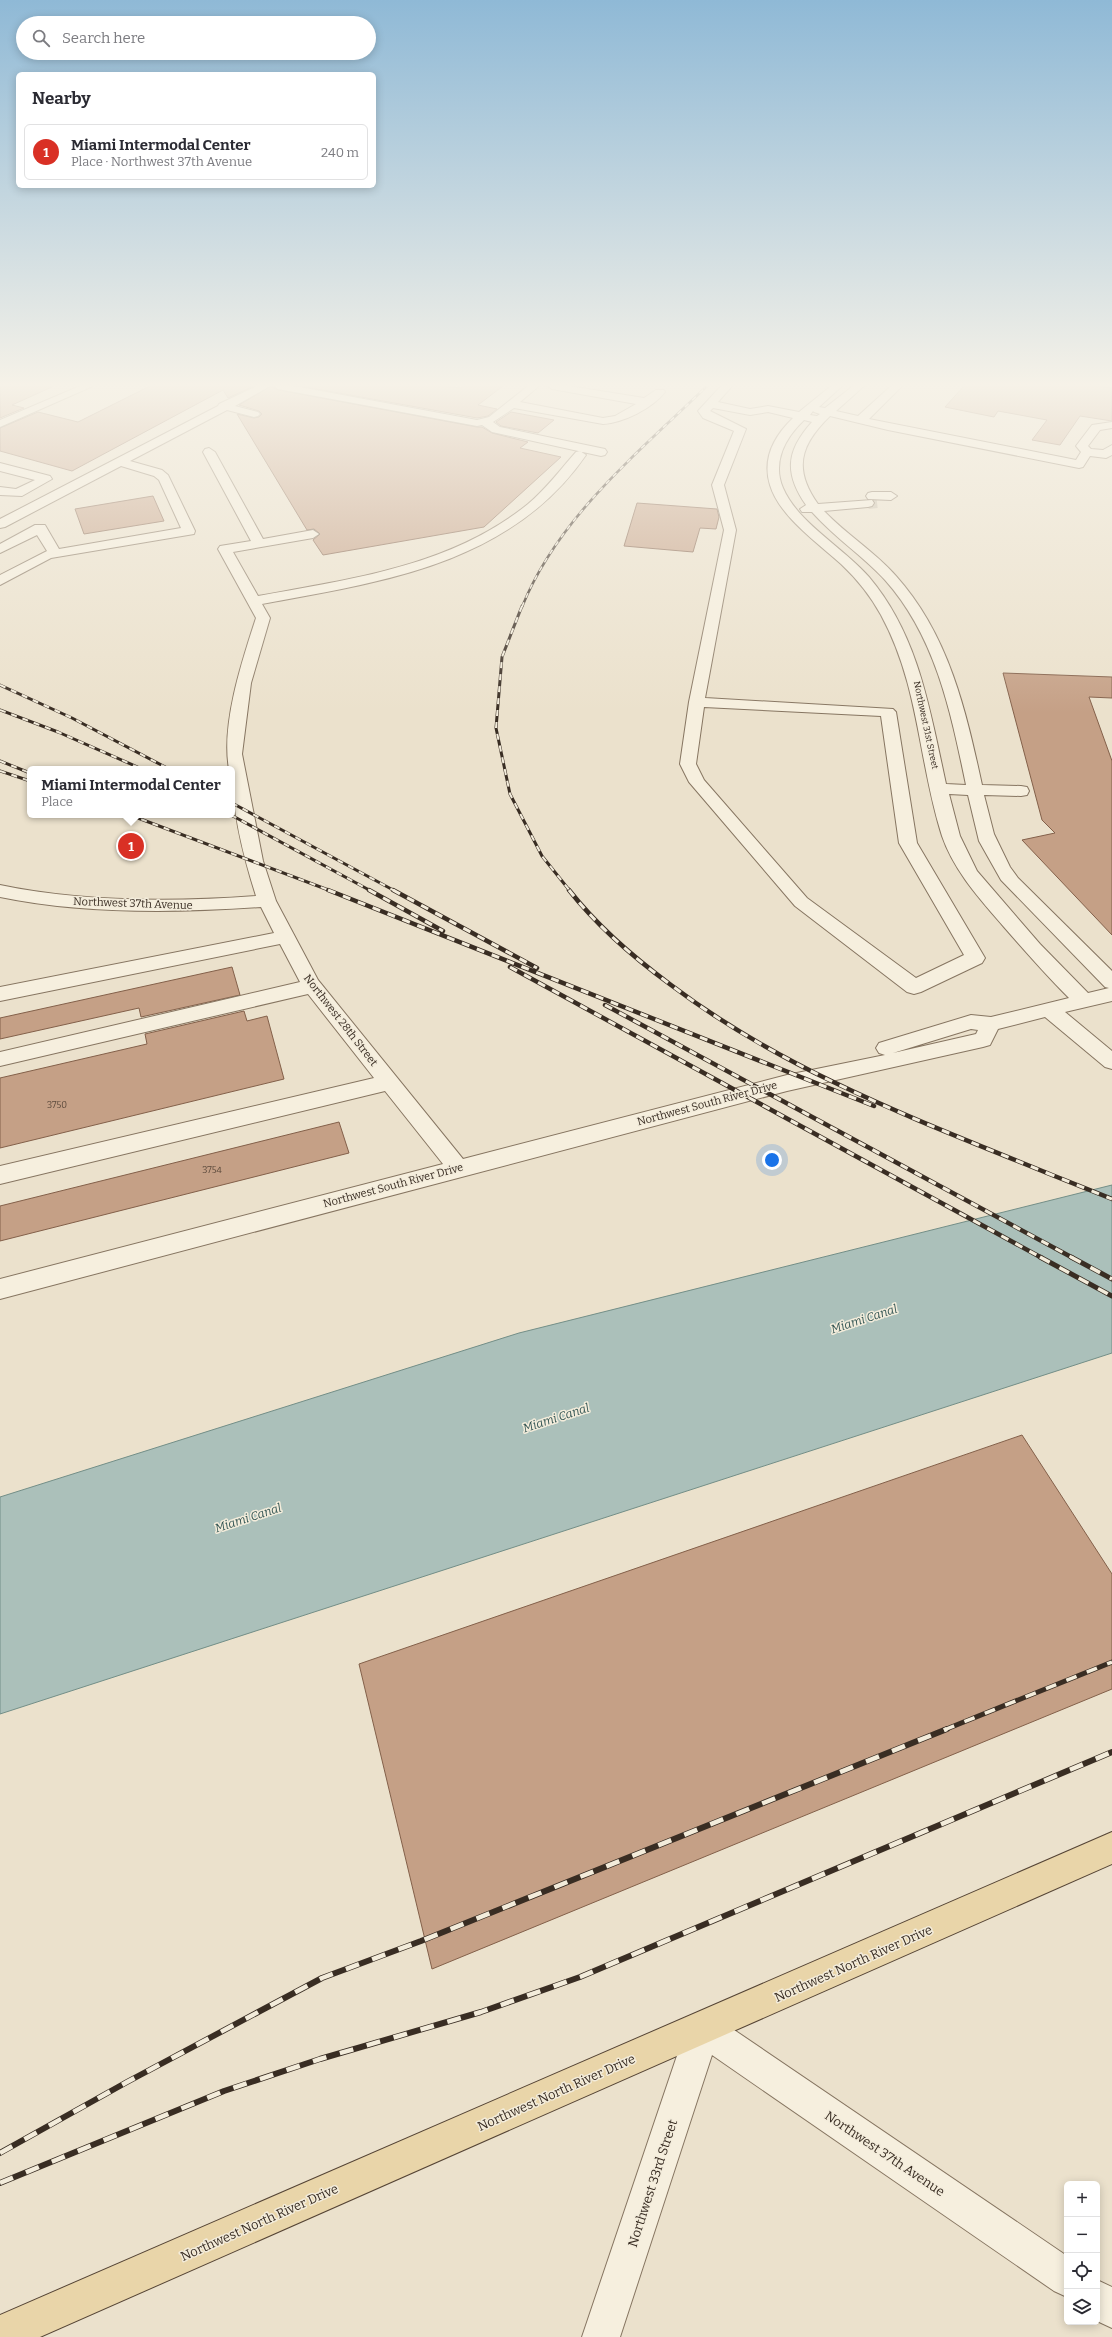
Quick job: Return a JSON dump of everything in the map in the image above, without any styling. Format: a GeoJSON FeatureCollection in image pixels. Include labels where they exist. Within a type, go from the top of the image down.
{"type":"FeatureCollection","features":[{"type":"Feature","properties":{"kind":"main road","name":"Northwest North River Drive"},"geometry":{"type":"LineString","coordinates":[[0,2335],[703,2029],[1112,1848]]}},
{"type":"Feature","properties":{"kind":"street"},"geometry":{"type":"LineString","coordinates":[[0,524],[56,495]]}},
{"type":"Feature","properties":{"kind":"street"},"geometry":{"type":"LineString","coordinates":[[0,581],[47,555],[189,531],[172,495]]}},
{"type":"Feature","properties":{"kind":"street"},"geometry":{"type":"LineString","coordinates":[[233,495],[260,543]]}},
{"type":"Feature","properties":{"kind":"street"},"geometry":{"type":"LineString","coordinates":[[313,534],[224,549],[253,601],[388,575],[476,545],[531,508],[543,495]]}},
{"type":"Feature","properties":{"kind":"street"},"geometry":{"type":"LineString","coordinates":[[697,702],[888,712],[908,843],[975,958],[914,987],[801,902],[697,782],[688,764],[697,702],[730,530],[721,495]]}},
{"type":"Feature","properties":{"kind":"street","name":"Northwest 31st Street"},"geometry":{"type":"LineString","coordinates":[[781,495],[793,511],[866,582],[896,629],[922,697],[940,789],[952,837],[968,872],[1057,975],[1084,1001]]}},
{"type":"Feature","properties":{"kind":"street"},"geometry":{"type":"LineString","coordinates":[[808,495],[888,576],[922,621],[937,650],[951,688],[985,834],[990,850],[1000,867],[1012,882],[1112,982]]}},
{"type":"Feature","properties":{"kind":"street"},"geometry":{"type":"LineString","coordinates":[[793,511],[821,507],[835,507],[870,499]]}},
{"type":"Feature","properties":{"kind":"street"},"geometry":{"type":"LineString","coordinates":[[0,511],[16,516]]}},
{"type":"Feature","properties":{"kind":"street"},"geometry":{"type":"LineString","coordinates":[[0,549],[40,528],[55,554]]}},
{"type":"Feature","properties":{"kind":"street","name":"Northwest 28th Street"},"geometry":{"type":"LineString","coordinates":[[253,601],[262,620],[243,683],[234,754],[254,861],[267,901],[285,937],[313,986],[458,1168]]}},
{"type":"Feature","properties":{"kind":"street"},"geometry":{"type":"LineString","coordinates":[[940,789],[1021,791]]}},
{"type":"Feature","properties":{"kind":"street","name":"Northwest 37th Avenue"},"geometry":{"type":"LineString","coordinates":[[4,897],[193,905],[267,901]]}},
{"type":"Feature","properties":{"kind":"street"},"geometry":{"type":"LineString","coordinates":[[0,994],[285,937]]}},
{"type":"Feature","properties":{"kind":"street"},"geometry":{"type":"LineString","coordinates":[[0,1059],[313,986]]}},
{"type":"Feature","properties":{"kind":"street","name":"Northwest South River Drive"},"geometry":{"type":"LineString","coordinates":[[0,1289],[787,1082],[808,1080],[983,1040],[992,1024],[1112,994]]}},
{"type":"Feature","properties":{"kind":"street"},"geometry":{"type":"LineString","coordinates":[[1049,1010],[1112,1062]]}},
{"type":"Feature","properties":{"kind":"street"},"geometry":{"type":"LineString","coordinates":[[0,1175],[390,1082]]}},
{"type":"Feature","properties":{"kind":"street","name":"Northwest 37th Avenue"},"geometry":{"type":"LineString","coordinates":[[703,2029],[1064,2276]]}},
{"type":"Feature","properties":{"kind":"street","name":"Northwest 33rd Street"},"geometry":{"type":"LineString","coordinates":[[601,2337],[703,2029]]}},
{"type":"Feature","properties":{"kind":"street"},"geometry":{"type":"LineString","coordinates":[[1100,2301],[1112,2309]]}},
{"type":"Feature","properties":{"kind":"water","name":"Miami Canal"},"geometry":{"type":"Polygon","coordinates":[[[1112,1185],[1112,1353],[0,1714],[0,1497],[519,1333],[1112,1185]]]}},
{"type":"Feature","properties":{"kind":"building"},"geometry":{"type":"Polygon","coordinates":[[[286,495],[519,495],[484,527],[323,555],[313,540],[320,534],[314,529],[307,530],[286,495]]]}},
{"type":"Feature","properties":{"kind":"building"},"geometry":{"type":"Polygon","coordinates":[[[153,496],[164,521],[84,534],[75,509],[153,496]]]}},
{"type":"Feature","properties":{"kind":"building"},"geometry":{"type":"Polygon","coordinates":[[[637,503],[717,509],[719,517],[716,529],[700,528],[693,552],[624,546],[637,503]]]}},
{"type":"Feature","properties":{"kind":"building"},"geometry":{"type":"Polygon","coordinates":[[[1003,673],[1112,677],[1112,698],[1089,697],[1112,761],[1112,935],[1022,840],[1055,833],[1042,820],[1003,673]]]}},
{"type":"Feature","properties":{"kind":"building"},"geometry":{"type":"Polygon","coordinates":[[[232,967],[240,995],[141,1017],[139,1008],[0,1039],[0,1018],[232,967]]]}},
{"type":"Feature","properties":{"kind":"building"},"geometry":{"type":"Polygon","coordinates":[[[244,1011],[247,1021],[267,1016],[284,1079],[0,1148],[0,1078],[147,1044],[145,1034],[244,1011]]]}},
{"type":"Feature","properties":{"kind":"building"},"geometry":{"type":"Polygon","coordinates":[[[339,1122],[349,1153],[0,1241],[0,1206],[339,1122]]]}},
{"type":"Feature","properties":{"kind":"building"},"geometry":{"type":"Polygon","coordinates":[[[1022,1435],[1112,1574],[1112,1689],[432,1969],[359,1664],[1022,1435]]]}},
{"type":"Feature","properties":{"kind":"tunnel"},"geometry":{"type":"LineString","coordinates":[[868,503],[877,502]]}},
{"type":"Feature","properties":{"kind":"railway"},"geometry":{"type":"LineString","coordinates":[[522,607],[537,574],[578,515],[596,495]]}},
{"type":"Feature","properties":{"kind":"railway"},"geometry":{"type":"LineString","coordinates":[[522,606],[502,657],[496,728],[510,794],[542,856],[570,891]]}},
{"type":"Feature","properties":{"kind":"railway"},"geometry":{"type":"LineString","coordinates":[[0,685],[72,718],[163,766]]}},
{"type":"Feature","properties":{"kind":"railway"},"geometry":{"type":"LineString","coordinates":[[0,710],[58,732],[135,766]]}},
{"type":"Feature","properties":{"kind":"railway"},"geometry":{"type":"LineString","coordinates":[[0,761],[27,772]]}},
{"type":"Feature","properties":{"kind":"railway"},"geometry":{"type":"LineString","coordinates":[[0,771],[27,780]]}},
{"type":"Feature","properties":{"kind":"railway"},"geometry":{"type":"LineString","coordinates":[[235,805],[395,891]]}},
{"type":"Feature","properties":{"kind":"railway"},"geometry":{"type":"LineString","coordinates":[[235,817],[371,891]]}},
{"type":"Feature","properties":{"kind":"railway"},"geometry":{"type":"LineString","coordinates":[[138,818],[331,891]]}},
{"type":"Feature","properties":{"kind":"railway"},"geometry":{"type":"LineString","coordinates":[[328,890],[874,1106]]}},
{"type":"Feature","properties":{"kind":"railway"},"geometry":{"type":"LineString","coordinates":[[369,890],[443,931]]}},
{"type":"Feature","properties":{"kind":"railway"},"geometry":{"type":"LineString","coordinates":[[393,890],[537,968]]}},
{"type":"Feature","properties":{"kind":"railway"},"geometry":{"type":"LineString","coordinates":[[569,890],[592,917],[643,964],[715,1016],[760,1044],[807,1069],[904,1114],[1052,1175]]}},
{"type":"Feature","properties":{"kind":"railway"},"geometry":{"type":"LineString","coordinates":[[510,967],[1042,1258]]}},
{"type":"Feature","properties":{"kind":"railway"},"geometry":{"type":"LineString","coordinates":[[605,1005],[1073,1258]]}},
{"type":"Feature","properties":{"kind":"railway"},"geometry":{"type":"LineString","coordinates":[[1047,1173],[1052,1175]]}},
{"type":"Feature","properties":{"kind":"railway"},"geometry":{"type":"LineString","coordinates":[[1052,1175],[1112,1199]]}},
{"type":"Feature","properties":{"kind":"railway"},"geometry":{"type":"LineString","coordinates":[[1040,1257],[1112,1296]]}},
{"type":"Feature","properties":{"kind":"railway"},"geometry":{"type":"LineString","coordinates":[[1071,1257],[1112,1279]]}},
{"type":"Feature","properties":{"kind":"railway"},"geometry":{"type":"LineString","coordinates":[[944,1730],[1112,1662]]}},
{"type":"Feature","properties":{"kind":"railway"},"geometry":{"type":"LineString","coordinates":[[0,2153],[127,2082],[322,1978],[421,1941],[947,1729]]}},
{"type":"Feature","properties":{"kind":"railway"},"geometry":{"type":"LineString","coordinates":[[0,2183],[224,2091],[320,2059],[481,2012],[580,1977],[1112,1752]]}},
{"type":"Feature","properties":{"kind":"place","name":"Miami Intermodal Center"},"geometry":{"type":"Point","coordinates":[131,846]}}]}
